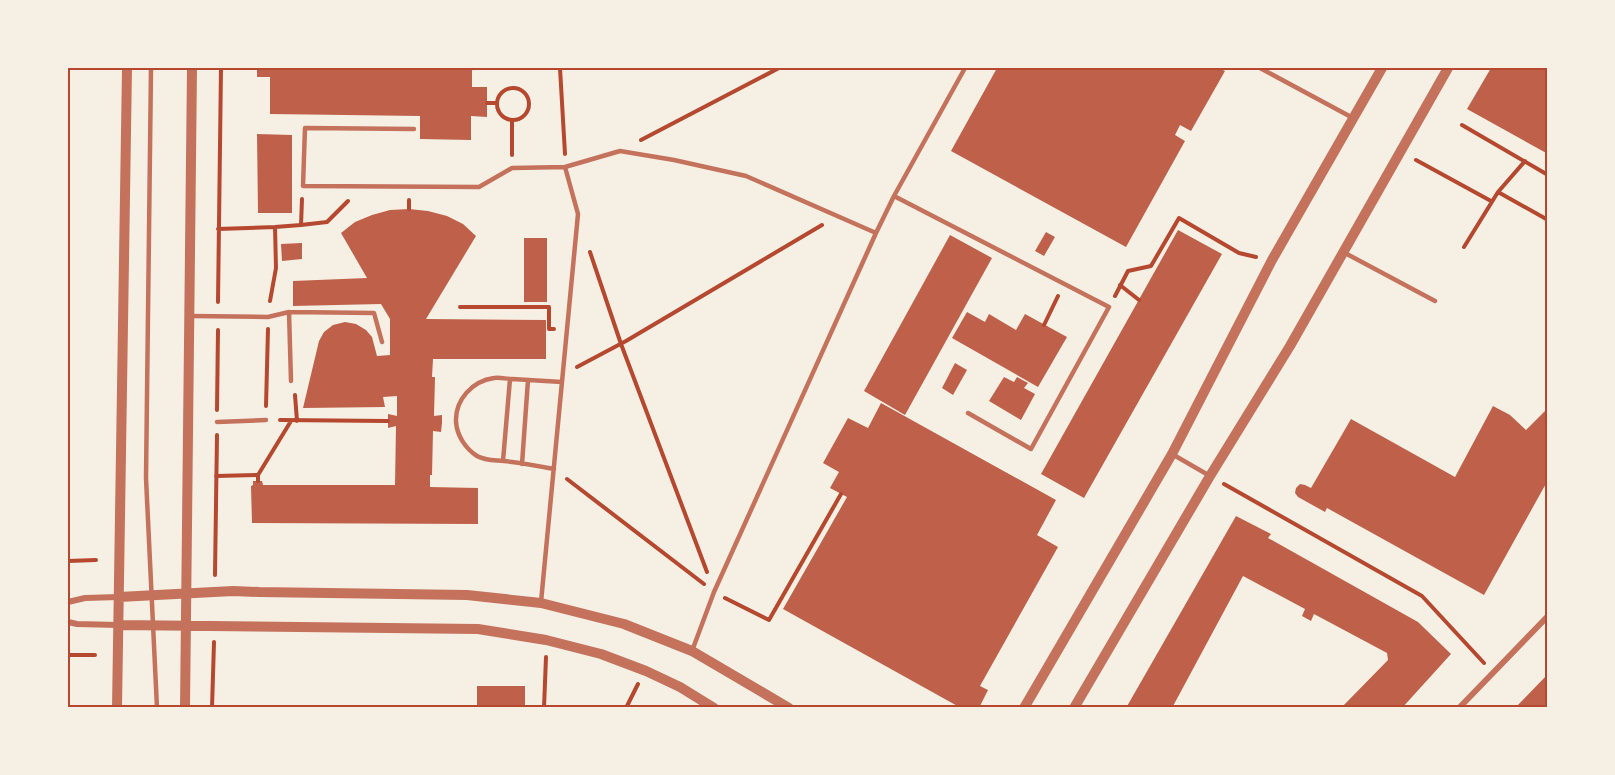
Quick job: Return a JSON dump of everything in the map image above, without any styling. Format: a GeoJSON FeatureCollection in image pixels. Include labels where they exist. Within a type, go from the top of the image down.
{"type":"FeatureCollection","features":[{"type":"Feature","properties":{"kind":"street"},"geometry":{"type":"LineString","coordinates":[[117,708],[126,68]]}},
{"type":"Feature","properties":{"kind":"street"},"geometry":{"type":"LineString","coordinates":[[185,708],[192,68]]}},
{"type":"Feature","properties":{"kind":"street"},"geometry":{"type":"LineString","coordinates":[[1024,708],[1172,454],[1272,260],[1382,68]]}},
{"type":"Feature","properties":{"kind":"street"},"geometry":{"type":"LineString","coordinates":[[1074,708],[1210,476],[1290,346],[1448,68]]}},
{"type":"Feature","properties":{"kind":"street"},"geometry":{"type":"LineString","coordinates":[[68,602],[85,598],[215,592],[467,595],[541,603],[624,624],[692,651],[789,708]]}},
{"type":"Feature","properties":{"kind":"street"},"geometry":{"type":"LineString","coordinates":[[1459,708],[1548,616]]}},
{"type":"Feature","properties":{"kind":"street"},"geometry":{"type":"LineString","coordinates":[[68,622],[118,625],[478,629],[546,640],[601,654],[680,687],[714,708]]}},
{"type":"Feature","properties":{"kind":"lane"},"geometry":{"type":"LineString","coordinates":[[151,68],[146,470],[157,708]]}},
{"type":"Feature","properties":{"kind":"lane"},"geometry":{"type":"LineString","coordinates":[[692,651],[714,592],[876,233],[965,68]]}},
{"type":"Feature","properties":{"kind":"lane"},"geometry":{"type":"LineString","coordinates":[[1260,68],[1353,118]]}},
{"type":"Feature","properties":{"kind":"lane"},"geometry":{"type":"LineString","coordinates":[[414,129],[305,128],[303,186],[479,187],[512,168],[566,167],[620,151],[746,176],[876,233]]}},
{"type":"Feature","properties":{"kind":"lane"},"geometry":{"type":"LineString","coordinates":[[541,603],[578,214],[566,167]]}},
{"type":"Feature","properties":{"kind":"lane"},"geometry":{"type":"LineString","coordinates":[[894,196],[1108,308],[1031,448],[968,413]]}},
{"type":"Feature","properties":{"kind":"lane"},"geometry":{"type":"LineString","coordinates":[[1343,252],[1435,301]]}},
{"type":"Feature","properties":{"kind":"lane"},"geometry":{"type":"LineString","coordinates":[[189,316],[268,317],[289,312],[374,313],[382,342]]}},
{"type":"Feature","properties":{"kind":"lane"},"geometry":{"type":"LineString","coordinates":[[289,312],[291,381]]}},
{"type":"Feature","properties":{"kind":"lane"},"geometry":{"type":"LineString","coordinates":[[554,469],[490,461],[477,456],[459,436],[456,423],[457,410],[462,397],[471,387],[483,380],[496,377],[562,382]]}},
{"type":"Feature","properties":{"kind":"lane"},"geometry":{"type":"LineString","coordinates":[[503,461],[510,379]]}},
{"type":"Feature","properties":{"kind":"lane"},"geometry":{"type":"LineString","coordinates":[[522,464],[528,380]]}},
{"type":"Feature","properties":{"kind":"lane"},"geometry":{"type":"LineString","coordinates":[[217,422],[266,420]]}},
{"type":"Feature","properties":{"kind":"lane"},"geometry":{"type":"LineString","coordinates":[[1172,454],[1210,476]]}},
{"type":"Feature","properties":{"kind":"path"},"geometry":{"type":"LineString","coordinates":[[215,592],[220,68]]}},
{"type":"Feature","properties":{"kind":"path"},"geometry":{"type":"LineString","coordinates":[[560,68],[566,167]]}},
{"type":"Feature","properties":{"kind":"path"},"geometry":{"type":"LineString","coordinates":[[620,151],[779,68]]}},
{"type":"Feature","properties":{"kind":"path"},"geometry":{"type":"LineString","coordinates":[[516,88],[525,93],[529,104],[522,118],[512,121],[502,117],[497,103],[501,93],[516,88]]}},
{"type":"Feature","properties":{"kind":"path"},"geometry":{"type":"LineString","coordinates":[[487,103],[497,103]]}},
{"type":"Feature","properties":{"kind":"path"},"geometry":{"type":"LineString","coordinates":[[512,121],[512,168]]}},
{"type":"Feature","properties":{"kind":"path"},"geometry":{"type":"LineString","coordinates":[[1462,124],[1548,175]]}},
{"type":"Feature","properties":{"kind":"path"},"geometry":{"type":"LineString","coordinates":[[1400,151],[1491,201]]}},
{"type":"Feature","properties":{"kind":"path"},"geometry":{"type":"LineString","coordinates":[[1464,247],[1491,201],[1525,161]]}},
{"type":"Feature","properties":{"kind":"path"},"geometry":{"type":"LineString","coordinates":[[301,225],[303,186]]}},
{"type":"Feature","properties":{"kind":"path"},"geometry":{"type":"LineString","coordinates":[[219,229],[327,222],[362,187]]}},
{"type":"Feature","properties":{"kind":"path"},"geometry":{"type":"LineString","coordinates":[[1498,192],[1548,220]]}},
{"type":"Feature","properties":{"kind":"path"},"geometry":{"type":"LineString","coordinates":[[563,374],[621,344],[837,216]]}},
{"type":"Feature","properties":{"kind":"path"},"geometry":{"type":"LineString","coordinates":[[1108,308],[1128,271],[1151,266],[1179,218],[1239,253],[1272,260]]}},
{"type":"Feature","properties":{"kind":"path"},"geometry":{"type":"LineString","coordinates":[[275,227],[276,268],[268,317],[266,420],[388,421]]}},
{"type":"Feature","properties":{"kind":"path"},"geometry":{"type":"LineString","coordinates":[[589,248],[621,344],[714,592]]}},
{"type":"Feature","properties":{"kind":"path"},"geometry":{"type":"LineString","coordinates":[[1044,324],[1064,285]]}},
{"type":"Feature","properties":{"kind":"path"},"geometry":{"type":"LineString","coordinates":[[1120,285],[1139,300]]}},
{"type":"Feature","properties":{"kind":"path"},"geometry":{"type":"LineString","coordinates":[[460,307],[549,307],[549,329],[567,330]]}},
{"type":"Feature","properties":{"kind":"path"},"geometry":{"type":"LineString","coordinates":[[258,481],[258,475],[294,420],[295,385],[291,381]]}},
{"type":"Feature","properties":{"kind":"path"},"geometry":{"type":"LineString","coordinates":[[554,469],[714,592],[769,620],[841,494]]}},
{"type":"Feature","properties":{"kind":"path"},"geometry":{"type":"LineString","coordinates":[[216,476],[258,475]]}},
{"type":"Feature","properties":{"kind":"path"},"geometry":{"type":"LineString","coordinates":[[1210,476],[1422,596],[1493,673]]}},
{"type":"Feature","properties":{"kind":"path"},"geometry":{"type":"LineString","coordinates":[[68,561],[96,560]]}},
{"type":"Feature","properties":{"kind":"path"},"geometry":{"type":"LineString","coordinates":[[212,708],[214,626]]}},
{"type":"Feature","properties":{"kind":"path"},"geometry":{"type":"LineString","coordinates":[[544,708],[546,640]]}},
{"type":"Feature","properties":{"kind":"path"},"geometry":{"type":"LineString","coordinates":[[68,655],[95,655]]}},
{"type":"Feature","properties":{"kind":"path"},"geometry":{"type":"LineString","coordinates":[[626,708],[646,671]]}},
{"type":"Feature","properties":{"kind":"building"},"geometry":{"type":"Polygon","coordinates":[[[257,68],[472,68],[472,87],[487,87],[487,117],[471,116],[471,140],[420,139],[420,116],[270,114],[270,77],[257,77],[257,68]]]}},
{"type":"Feature","properties":{"kind":"building"},"geometry":{"type":"Polygon","coordinates":[[[997,68],[1218,68],[1225,71],[1191,131],[1180,125],[1175,135],[1185,141],[1126,247],[951,151],[997,68]]]}},
{"type":"Feature","properties":{"kind":"building"},"geometry":{"type":"Polygon","coordinates":[[[1491,68],[1548,68],[1548,154],[1467,109],[1491,68]]]}},
{"type":"Feature","properties":{"kind":"building"},"geometry":{"type":"Polygon","coordinates":[[[257,134],[292,135],[292,213],[258,213],[257,134]]]}},
{"type":"Feature","properties":{"kind":"building"},"geometry":{"type":"Polygon","coordinates":[[[409,209],[447,216],[463,224],[476,236],[426,319],[546,320],[546,359],[433,359],[434,416],[442,415],[442,423],[441,432],[433,431],[430,487],[478,488],[478,524],[252,523],[251,486],[253,481],[262,481],[263,485],[395,485],[396,426],[388,428],[388,414],[397,416],[397,396],[383,397],[385,407],[303,408],[319,341],[324,332],[333,325],[345,322],[356,324],[372,337],[377,356],[390,355],[390,319],[381,304],[293,306],[293,281],[367,278],[341,233],[355,222],[372,215],[390,210],[409,209]]]}},
{"type":"Feature","properties":{"kind":"building"},"geometry":{"type":"Polygon","coordinates":[[[1178,230],[1222,254],[1084,498],[1041,474],[1178,230]]]}},
{"type":"Feature","properties":{"kind":"building"},"geometry":{"type":"Polygon","coordinates":[[[1046,232],[1055,237],[1044,256],[1035,251],[1046,232]]]}},
{"type":"Feature","properties":{"kind":"building"},"geometry":{"type":"Polygon","coordinates":[[[950,235],[992,258],[905,415],[864,391],[950,235]]]}},
{"type":"Feature","properties":{"kind":"building"},"geometry":{"type":"Polygon","coordinates":[[[524,238],[547,238],[547,302],[524,302],[524,238]]]}},
{"type":"Feature","properties":{"kind":"building"},"geometry":{"type":"Polygon","coordinates":[[[302,243],[302,259],[282,261],[281,244],[302,243]]]}},
{"type":"Feature","properties":{"kind":"building"},"geometry":{"type":"Polygon","coordinates":[[[967,312],[985,322],[989,314],[1016,330],[1025,314],[1067,337],[1038,387],[952,338],[967,312]]]}},
{"type":"Feature","properties":{"kind":"building"},"geometry":{"type":"Polygon","coordinates":[[[955,363],[967,370],[953,395],[942,388],[955,363]]]}},
{"type":"Feature","properties":{"kind":"building"},"geometry":{"type":"Polygon","coordinates":[[[1004,377],[1014,382],[1017,377],[1028,383],[1024,388],[1035,394],[1021,420],[989,401],[1004,377]]]}},
{"type":"Feature","properties":{"kind":"building"},"geometry":{"type":"Polygon","coordinates":[[[881,403],[1056,500],[1037,535],[1058,547],[980,686],[988,690],[979,708],[961,708],[783,609],[847,497],[830,488],[839,472],[823,463],[848,418],[868,428],[881,403]]]}},
{"type":"Feature","properties":{"kind":"building"},"geometry":{"type":"Polygon","coordinates":[[[1493,406],[1510,415],[1526,430],[1548,408],[1548,480],[1484,595],[1327,508],[1325,512],[1295,493],[1300,484],[1311,488],[1351,419],[1455,477],[1493,406]]]}},
{"type":"Feature","properties":{"kind":"building"},"geometry":{"type":"Polygon","coordinates":[[[1236,516],[1271,534],[1268,538],[1418,622],[1451,654],[1402,708],[1341,708],[1388,660],[1387,653],[1314,614],[1311,621],[1302,616],[1305,609],[1243,576],[1172,708],[1126,708],[1236,516]]]}},
{"type":"Feature","properties":{"kind":"building"},"geometry":{"type":"Polygon","coordinates":[[[1548,674],[1548,708],[1515,708],[1548,674]]]}},
{"type":"Feature","properties":{"kind":"building"},"geometry":{"type":"Polygon","coordinates":[[[477,686],[525,686],[525,708],[477,708],[477,686]]]}}]}
